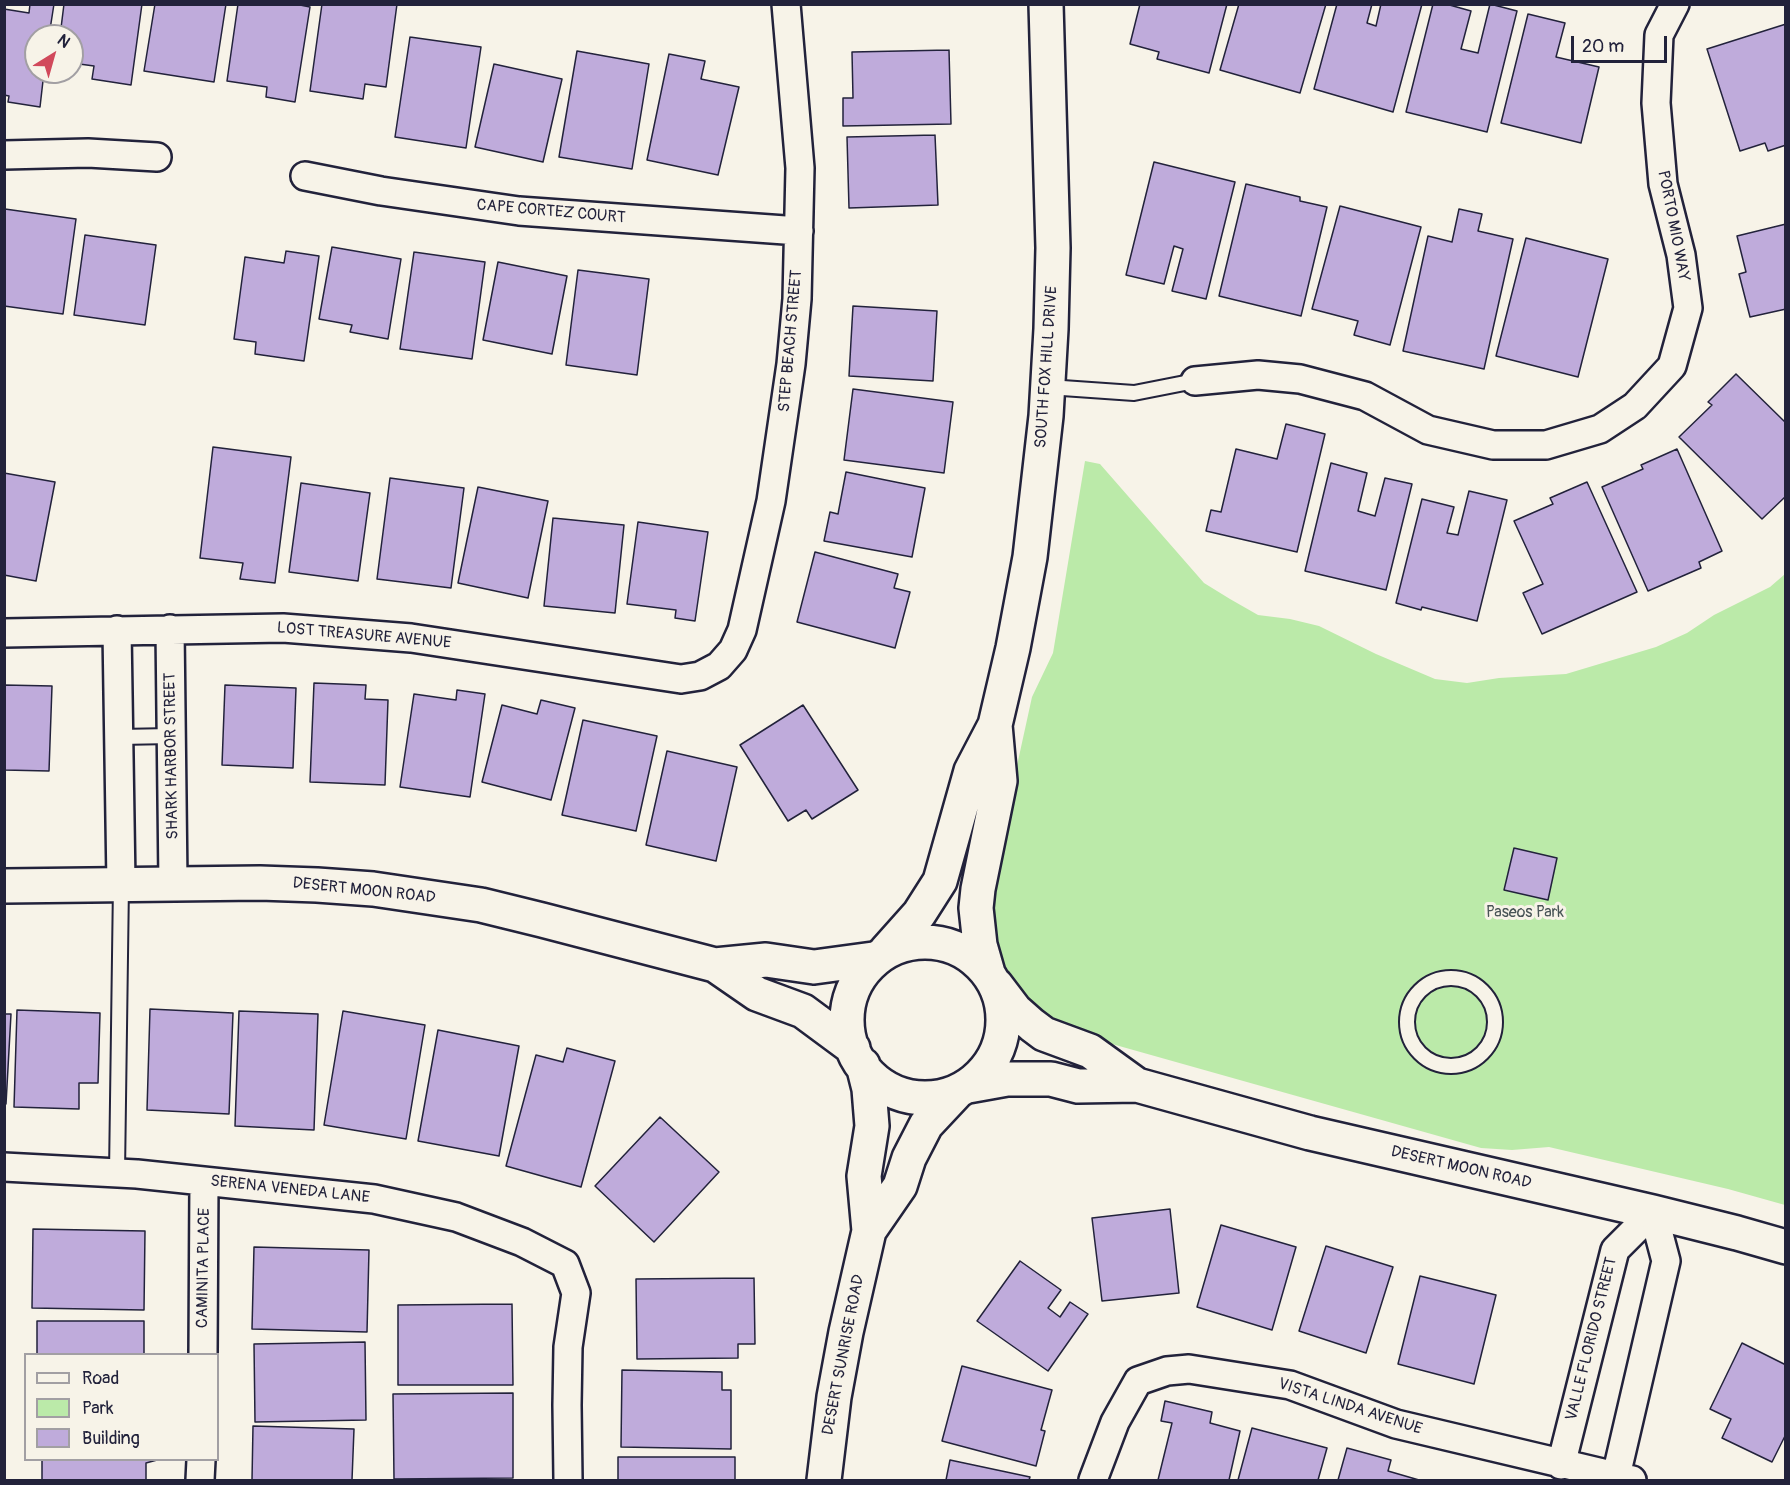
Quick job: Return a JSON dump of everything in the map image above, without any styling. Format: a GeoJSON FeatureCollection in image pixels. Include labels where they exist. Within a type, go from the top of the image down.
{"type":"FeatureCollection","features":[{"type":"Feature","properties":{"kind":"street","name":"STEP BEACH STREET"},"geometry":{"type":"LineString","coordinates":[[719,666],[733,650],[742,630],[771,501],[792,364],[800,231],[800,168],[786,4]]}},
{"type":"Feature","properties":{"kind":"street","name":"SOUTH FOX HILL DRIVE"},"geometry":{"type":"LineString","coordinates":[[879,955],[919,914],[940,881],[971,771],[995,725],[1011,658],[1030,557],[1048,387],[1053,248],[1046,4]]}},
{"type":"Feature","properties":{"kind":"street","name":"PORTO MIO WAY"},"geometry":{"type":"LineString","coordinates":[[1195,381],[1258,375],[1300,379],[1365,396],[1428,430],[1493,445],[1546,445],[1600,429],[1635,406],[1672,366],[1688,308],[1682,255],[1663,184],[1656,103],[1659,35],[1675,4]]}},
{"type":"Feature","properties":{"kind":"street"},"geometry":{"type":"LineString","coordinates":[[4,155],[88,153],[157,157]]}},
{"type":"Feature","properties":{"kind":"street","name":"CAPE CORTEZ COURT"},"geometry":{"type":"LineString","coordinates":[[305,176],[381,191],[519,211],[800,231]]}},
{"type":"Feature","properties":{"kind":"street","name":"LOST TREASURE AVENUE"},"geometry":{"type":"LineString","coordinates":[[4,633],[283,628],[411,638],[681,679],[700,676],[719,666]]}},
{"type":"Feature","properties":{"kind":"street","name":"SHARK HARBOR STREET"},"geometry":{"type":"LineString","coordinates":[[170,629],[173,884]]}},
{"type":"Feature","properties":{"kind":"street"},"geometry":{"type":"LineString","coordinates":[[117,630],[121,884]]}},
{"type":"Feature","properties":{"kind":"street","name":"SOUTH FOX HILL DRIVE"},"geometry":{"type":"LineString","coordinates":[[991,978],[980,945],[976,908],[1000,781],[995,725]]}},
{"type":"Feature","properties":{"kind":"street","name":"DESERT MOON ROAD"},"geometry":{"type":"LineString","coordinates":[[4,886],[317,885],[426,896],[481,905],[715,965],[757,994],[803,1011],[858,1056]]}},
{"type":"Feature","properties":{"kind":"street"},"geometry":{"type":"LineString","coordinates":[[931,941],[954,947],[974,959],[991,978],[1001,1003],[1003,1027],[997,1051],[983,1072],[962,1089],[940,1097],[916,1098],[893,1092],[873,1079],[858,1056],[848,1033],[849,1001],[855,985],[879,955],[908,942],[931,941]]}},
{"type":"Feature","properties":{"kind":"street","name":"DESERT MOON ROAD"},"geometry":{"type":"LineString","coordinates":[[715,965],[766,960],[814,967],[879,955]]}},
{"type":"Feature","properties":{"kind":"street","name":"DESERT MOON ROAD"},"geometry":{"type":"LineString","coordinates":[[991,978],[1015,1010],[1044,1034],[1090,1051],[1137,1085]]}},
{"type":"Feature","properties":{"kind":"street","name":"DESERT SUNRISE ROAD"},"geometry":{"type":"LineString","coordinates":[[824,1480],[834,1397],[869,1231],[864,1176],[870,1147],[872,1116],[869,1089],[858,1056]]}},
{"type":"Feature","properties":{"kind":"street","name":"DESERT MOON ROAD"},"geometry":{"type":"LineString","coordinates":[[962,1089],[1007,1079],[1050,1079],[1078,1086],[1137,1085],[1310,1133],[1653,1212],[1785,1247]]}},
{"type":"Feature","properties":{"kind":"street","name":"DESERT SUNRISE ROAD"},"geometry":{"type":"LineString","coordinates":[[869,1231],[900,1186],[909,1158],[926,1125],[962,1089]]}},
{"type":"Feature","properties":{"kind":"street","name":"SERENA VENEDA LANE"},"geometry":{"type":"LineString","coordinates":[[4,1167],[117,1173],[374,1199],[456,1216],[522,1242],[565,1264],[576,1293],[568,1347],[568,1480]]}},
{"type":"Feature","properties":{"kind":"street","name":"CAMINITA PLACE"},"geometry":{"type":"LineString","coordinates":[[203,1353],[204,1181]]}},
{"type":"Feature","properties":{"kind":"street"},"geometry":{"type":"LineString","coordinates":[[1624,1478],[1666,1261],[1653,1212]]}},
{"type":"Feature","properties":{"kind":"street","name":"VALLE FLORIDO STREET"},"geometry":{"type":"LineString","coordinates":[[1561,1465],[1615,1250],[1653,1212]]}},
{"type":"Feature","properties":{"kind":"street","name":"VISTA LINDA AVENUE"},"geometry":{"type":"LineString","coordinates":[[1093,1480],[1114,1422],[1138,1381],[1167,1371],[1190,1369],[1290,1384],[1396,1424],[1561,1465],[1624,1478]]}},
{"type":"Feature","properties":{"kind":"street"},"geometry":{"type":"LineString","coordinates":[[201,1461],[201,1480]]}},
{"type":"Feature","properties":{"kind":"lane"},"geometry":{"type":"LineString","coordinates":[[1048,387],[1134,393],[1195,381]]}},
{"type":"Feature","properties":{"kind":"lane"},"geometry":{"type":"LineString","coordinates":[[119,737],[171,736]]}},
{"type":"Feature","properties":{"kind":"lane"},"geometry":{"type":"LineString","coordinates":[[117,1173],[121,884]]}},
{"type":"Feature","properties":{"kind":"lane"},"geometry":{"type":"LineString","coordinates":[[1446,979],[1463,980],[1478,988],[1489,1001],[1495,1017],[1494,1034],[1486,1049],[1473,1060],[1457,1066],[1440,1064],[1425,1057],[1413,1044],[1408,1028],[1409,1011],[1416,996],[1429,984],[1446,979]]}},
{"type":"Feature","properties":{"kind":"green space","name":"Paseos Park"},"geometry":{"type":"Polygon","coordinates":[[[1085,461],[1100,464],[1204,583],[1258,615],[1319,626],[1435,679],[1467,683],[1499,678],[1566,674],[1656,647],[1687,633],[1714,615],[1770,587],[1785,574],[1785,1205],[1728,1189],[1549,1147],[1512,1150],[1481,1148],[1073,1033],[1046,1019],[1005,976],[994,949],[990,889],[1032,697],[1053,653],[1085,461]]]}},
{"type":"Feature","properties":{"kind":"building"},"geometry":{"type":"Polygon","coordinates":[[[30,4],[54,4],[51,24],[24,24],[24,84],[43,84],[40,107],[8,102],[9,96],[4,95],[4,9],[29,13],[30,4]]]}},
{"type":"Feature","properties":{"kind":"building"},"geometry":{"type":"Polygon","coordinates":[[[64,4],[142,4],[131,85],[92,79],[94,66],[84,65],[84,24],[62,24],[64,4]]]}},
{"type":"Feature","properties":{"kind":"building"},"geometry":{"type":"Polygon","coordinates":[[[155,4],[226,4],[214,82],[144,71],[155,4]]]}},
{"type":"Feature","properties":{"kind":"building"},"geometry":{"type":"Polygon","coordinates":[[[238,4],[295,4],[310,7],[295,102],[266,97],[267,87],[227,81],[238,4]]]}},
{"type":"Feature","properties":{"kind":"building"},"geometry":{"type":"Polygon","coordinates":[[[322,4],[397,4],[386,87],[365,84],[363,99],[310,91],[322,4]]]}},
{"type":"Feature","properties":{"kind":"building"},"geometry":{"type":"Polygon","coordinates":[[[1140,4],[1227,4],[1209,73],[1157,59],[1159,52],[1130,44],[1140,4]]]}},
{"type":"Feature","properties":{"kind":"building"},"geometry":{"type":"Polygon","coordinates":[[[1239,4],[1326,4],[1300,93],[1220,70],[1239,4]]]}},
{"type":"Feature","properties":{"kind":"building"},"geometry":{"type":"Polygon","coordinates":[[[1337,4],[1372,4],[1367,23],[1376,26],[1381,4],[1422,4],[1393,112],[1314,89],[1337,4]]]}},
{"type":"Feature","properties":{"kind":"building"},"geometry":{"type":"Polygon","coordinates":[[[1433,4],[1446,4],[1471,11],[1461,49],[1478,53],[1490,4],[1517,11],[1487,132],[1406,112],[1433,4]]]}},
{"type":"Feature","properties":{"kind":"building"},"geometry":{"type":"Polygon","coordinates":[[[1528,14],[1565,23],[1556,57],[1599,67],[1581,143],[1501,123],[1528,14]]]}},
{"type":"Feature","properties":{"kind":"building"},"geometry":{"type":"Polygon","coordinates":[[[1786,24],[1786,145],[1768,151],[1765,143],[1740,151],[1707,49],[1786,24]]]}},
{"type":"Feature","properties":{"kind":"building"},"geometry":{"type":"Polygon","coordinates":[[[410,37],[481,47],[466,148],[395,137],[410,37]]]}},
{"type":"Feature","properties":{"kind":"building"},"geometry":{"type":"Polygon","coordinates":[[[949,50],[951,124],[843,126],[843,98],[853,98],[852,52],[949,50]]]}},
{"type":"Feature","properties":{"kind":"building"},"geometry":{"type":"Polygon","coordinates":[[[577,51],[649,64],[632,169],[559,157],[577,51]]]}},
{"type":"Feature","properties":{"kind":"building"},"geometry":{"type":"Polygon","coordinates":[[[669,54],[705,61],[701,79],[739,87],[718,175],[647,160],[669,54]]]}},
{"type":"Feature","properties":{"kind":"building"},"geometry":{"type":"Polygon","coordinates":[[[494,64],[562,79],[543,162],[475,147],[494,64]]]}},
{"type":"Feature","properties":{"kind":"building"},"geometry":{"type":"Polygon","coordinates":[[[935,135],[938,205],[849,208],[847,137],[935,135]]]}},
{"type":"Feature","properties":{"kind":"building"},"geometry":{"type":"Polygon","coordinates":[[[1154,162],[1235,182],[1206,299],[1172,291],[1183,249],[1174,246],[1164,284],[1126,275],[1154,162]]]}},
{"type":"Feature","properties":{"kind":"building"},"geometry":{"type":"Polygon","coordinates":[[[1246,184],[1300,197],[1300,201],[1327,207],[1301,316],[1219,296],[1246,184]]]}},
{"type":"Feature","properties":{"kind":"building"},"geometry":{"type":"Polygon","coordinates":[[[1340,206],[1421,227],[1390,345],[1354,335],[1358,321],[1312,309],[1340,206]]]}},
{"type":"Feature","properties":{"kind":"building"},"geometry":{"type":"Polygon","coordinates":[[[5,209],[76,219],[63,314],[4,306],[5,209]]]}},
{"type":"Feature","properties":{"kind":"building"},"geometry":{"type":"Polygon","coordinates":[[[1459,209],[1482,214],[1478,231],[1513,239],[1484,369],[1403,351],[1428,236],[1452,242],[1459,209]]]}},
{"type":"Feature","properties":{"kind":"building"},"geometry":{"type":"Polygon","coordinates":[[[1786,224],[1786,309],[1750,317],[1739,274],[1746,272],[1737,236],[1786,224]]]}},
{"type":"Feature","properties":{"kind":"building"},"geometry":{"type":"Polygon","coordinates":[[[85,235],[156,245],[145,325],[74,315],[85,235]]]}},
{"type":"Feature","properties":{"kind":"building"},"geometry":{"type":"Polygon","coordinates":[[[1526,238],[1608,259],[1578,377],[1496,356],[1526,238]]]}},
{"type":"Feature","properties":{"kind":"building"},"geometry":{"type":"Polygon","coordinates":[[[332,247],[401,259],[388,339],[350,332],[352,325],[319,319],[332,247]]]}},
{"type":"Feature","properties":{"kind":"building"},"geometry":{"type":"Polygon","coordinates":[[[286,251],[319,256],[304,361],[255,354],[256,342],[234,339],[245,257],[284,263],[286,251]]]}},
{"type":"Feature","properties":{"kind":"building"},"geometry":{"type":"Polygon","coordinates":[[[414,252],[485,262],[472,359],[400,349],[414,252]]]}},
{"type":"Feature","properties":{"kind":"building"},"geometry":{"type":"Polygon","coordinates":[[[498,262],[567,276],[552,354],[483,340],[498,262]]]}},
{"type":"Feature","properties":{"kind":"building"},"geometry":{"type":"Polygon","coordinates":[[[578,270],[649,279],[637,375],[566,365],[578,270]]]}},
{"type":"Feature","properties":{"kind":"building"},"geometry":{"type":"Polygon","coordinates":[[[853,306],[937,311],[933,381],[849,376],[853,306]]]}},
{"type":"Feature","properties":{"kind":"building"},"geometry":{"type":"Polygon","coordinates":[[[1736,374],[1786,423],[1786,496],[1762,519],[1679,437],[1712,405],[1708,402],[1736,374]]]}},
{"type":"Feature","properties":{"kind":"building"},"geometry":{"type":"Polygon","coordinates":[[[853,389],[953,402],[944,473],[844,460],[853,389]]]}},
{"type":"Feature","properties":{"kind":"building"},"geometry":{"type":"Polygon","coordinates":[[[1286,424],[1325,434],[1297,552],[1206,531],[1211,510],[1221,512],[1236,449],[1277,459],[1286,424]]]}},
{"type":"Feature","properties":{"kind":"building"},"geometry":{"type":"Polygon","coordinates":[[[213,447],[291,457],[275,583],[240,579],[243,563],[200,558],[213,447]]]}},
{"type":"Feature","properties":{"kind":"building"},"geometry":{"type":"Polygon","coordinates":[[[1677,449],[1722,551],[1699,562],[1701,568],[1648,591],[1602,487],[1643,469],[1641,465],[1677,449]]]}},
{"type":"Feature","properties":{"kind":"building"},"geometry":{"type":"Polygon","coordinates":[[[1331,463],[1367,473],[1358,511],[1375,516],[1385,478],[1412,484],[1386,590],[1305,571],[1331,463]]]}},
{"type":"Feature","properties":{"kind":"building"},"geometry":{"type":"Polygon","coordinates":[[[846,472],[925,488],[912,557],[824,541],[830,512],[838,514],[846,472]]]}},
{"type":"Feature","properties":{"kind":"building"},"geometry":{"type":"Polygon","coordinates":[[[4,473],[55,482],[36,581],[4,575],[4,473]]]}},
{"type":"Feature","properties":{"kind":"building"},"geometry":{"type":"Polygon","coordinates":[[[390,478],[464,488],[451,588],[377,579],[390,478]]]}},
{"type":"Feature","properties":{"kind":"building"},"geometry":{"type":"Polygon","coordinates":[[[1587,482],[1637,592],[1542,634],[1523,593],[1543,584],[1514,521],[1553,504],[1550,498],[1587,482]]]}},
{"type":"Feature","properties":{"kind":"building"},"geometry":{"type":"Polygon","coordinates":[[[301,483],[370,493],[358,581],[289,572],[301,483]]]}},
{"type":"Feature","properties":{"kind":"building"},"geometry":{"type":"Polygon","coordinates":[[[478,487],[548,501],[528,598],[458,583],[478,487]]]}},
{"type":"Feature","properties":{"kind":"building"},"geometry":{"type":"Polygon","coordinates":[[[1469,491],[1507,500],[1477,621],[1396,603],[1422,499],[1454,507],[1447,533],[1458,535],[1469,491]]]}},
{"type":"Feature","properties":{"kind":"building"},"geometry":{"type":"Polygon","coordinates":[[[553,518],[624,525],[615,613],[544,606],[553,518]]]}},
{"type":"Feature","properties":{"kind":"building"},"geometry":{"type":"Polygon","coordinates":[[[638,522],[708,532],[695,621],[675,618],[676,610],[627,604],[638,522]]]}},
{"type":"Feature","properties":{"kind":"building"},"geometry":{"type":"Polygon","coordinates":[[[815,552],[898,574],[894,588],[910,592],[895,648],[797,622],[815,552]]]}},
{"type":"Feature","properties":{"kind":"building"},"geometry":{"type":"Polygon","coordinates":[[[314,683],[366,685],[365,699],[388,700],[385,785],[310,782],[314,683]]]}},
{"type":"Feature","properties":{"kind":"building"},"geometry":{"type":"Polygon","coordinates":[[[4,685],[52,686],[49,771],[4,770],[4,685]]]}},
{"type":"Feature","properties":{"kind":"building"},"geometry":{"type":"Polygon","coordinates":[[[225,685],[296,688],[293,768],[222,765],[225,685]]]}},
{"type":"Feature","properties":{"kind":"building"},"geometry":{"type":"Polygon","coordinates":[[[457,690],[485,694],[470,797],[400,787],[414,694],[456,700],[457,690]]]}},
{"type":"Feature","properties":{"kind":"building"},"geometry":{"type":"Polygon","coordinates":[[[541,700],[575,708],[551,800],[482,782],[502,705],[537,714],[541,700]]]}},
{"type":"Feature","properties":{"kind":"building"},"geometry":{"type":"Polygon","coordinates":[[[803,705],[858,790],[812,819],[806,810],[788,821],[740,745],[803,705]]]}},
{"type":"Feature","properties":{"kind":"building"},"geometry":{"type":"Polygon","coordinates":[[[583,720],[657,736],[636,831],[562,815],[583,720]]]}},
{"type":"Feature","properties":{"kind":"building"},"geometry":{"type":"Polygon","coordinates":[[[667,751],[737,767],[716,861],[646,845],[667,751]]]}},
{"type":"Feature","properties":{"kind":"building"},"geometry":{"type":"Polygon","coordinates":[[[1514,848],[1557,858],[1548,900],[1504,890],[1514,848]]]}},
{"type":"Feature","properties":{"kind":"building"},"geometry":{"type":"Polygon","coordinates":[[[150,1009],[233,1013],[229,1114],[147,1110],[150,1009]]]}},
{"type":"Feature","properties":{"kind":"building"},"geometry":{"type":"Polygon","coordinates":[[[17,1010],[100,1013],[98,1083],[79,1083],[79,1109],[14,1107],[17,1010]]]}},
{"type":"Feature","properties":{"kind":"building"},"geometry":{"type":"Polygon","coordinates":[[[239,1011],[318,1014],[314,1130],[235,1126],[239,1011]]]}},
{"type":"Feature","properties":{"kind":"building"},"geometry":{"type":"Polygon","coordinates":[[[343,1011],[425,1025],[406,1139],[324,1125],[343,1011]]]}},
{"type":"Feature","properties":{"kind":"building"},"geometry":{"type":"Polygon","coordinates":[[[4,1014],[11,1014],[6,1104],[4,1103],[4,1014]]]}},
{"type":"Feature","properties":{"kind":"building"},"geometry":{"type":"Polygon","coordinates":[[[438,1030],[519,1046],[499,1156],[418,1141],[438,1030]]]}},
{"type":"Feature","properties":{"kind":"building"},"geometry":{"type":"Polygon","coordinates":[[[567,1048],[615,1061],[581,1187],[506,1166],[536,1055],[563,1062],[567,1048]]]}},
{"type":"Feature","properties":{"kind":"building"},"geometry":{"type":"Polygon","coordinates":[[[660,1117],[719,1172],[654,1242],[595,1186],[660,1117]]]}},
{"type":"Feature","properties":{"kind":"building"},"geometry":{"type":"Polygon","coordinates":[[[1170,1209],[1179,1293],[1102,1301],[1092,1218],[1170,1209]]]}},
{"type":"Feature","properties":{"kind":"building"},"geometry":{"type":"Polygon","coordinates":[[[1221,1225],[1296,1247],[1272,1330],[1197,1307],[1221,1225]]]}},
{"type":"Feature","properties":{"kind":"building"},"geometry":{"type":"Polygon","coordinates":[[[33,1229],[145,1231],[144,1310],[32,1308],[33,1229]]]}},
{"type":"Feature","properties":{"kind":"building"},"geometry":{"type":"Polygon","coordinates":[[[1326,1246],[1393,1267],[1366,1353],[1299,1331],[1326,1246]]]}},
{"type":"Feature","properties":{"kind":"building"},"geometry":{"type":"Polygon","coordinates":[[[254,1247],[369,1250],[367,1332],[252,1329],[254,1247]]]}},
{"type":"Feature","properties":{"kind":"building"},"geometry":{"type":"Polygon","coordinates":[[[1020,1261],[1061,1290],[1048,1308],[1060,1317],[1070,1302],[1088,1314],[1048,1371],[977,1321],[1020,1261]]]}},
{"type":"Feature","properties":{"kind":"building"},"geometry":{"type":"Polygon","coordinates":[[[1420,1276],[1496,1295],[1474,1384],[1398,1364],[1420,1276]]]}},
{"type":"Feature","properties":{"kind":"building"},"geometry":{"type":"Polygon","coordinates":[[[754,1278],[755,1344],[738,1344],[738,1358],[637,1359],[636,1279],[754,1278]]]}},
{"type":"Feature","properties":{"kind":"building"},"geometry":{"type":"Polygon","coordinates":[[[512,1304],[513,1385],[398,1385],[398,1305],[512,1304]]]}},
{"type":"Feature","properties":{"kind":"building"},"geometry":{"type":"Polygon","coordinates":[[[37,1321],[144,1321],[144,1353],[37,1353],[37,1321]]]}},
{"type":"Feature","properties":{"kind":"building"},"geometry":{"type":"Polygon","coordinates":[[[365,1342],[366,1420],[255,1422],[254,1344],[365,1342]]]}},
{"type":"Feature","properties":{"kind":"building"},"geometry":{"type":"Polygon","coordinates":[[[1742,1343],[1786,1365],[1786,1434],[1772,1462],[1722,1438],[1731,1419],[1710,1409],[1742,1343]]]}},
{"type":"Feature","properties":{"kind":"building"},"geometry":{"type":"Polygon","coordinates":[[[962,1366],[1052,1390],[1041,1430],[1045,1431],[1036,1466],[942,1441],[962,1366]]]}},
{"type":"Feature","properties":{"kind":"building"},"geometry":{"type":"Polygon","coordinates":[[[622,1370],[722,1372],[722,1390],[731,1390],[731,1449],[621,1447],[622,1370]]]}},
{"type":"Feature","properties":{"kind":"building"},"geometry":{"type":"Polygon","coordinates":[[[513,1393],[513,1478],[394,1479],[393,1394],[513,1393]]]}},
{"type":"Feature","properties":{"kind":"building"},"geometry":{"type":"Polygon","coordinates":[[[1165,1401],[1212,1412],[1210,1423],[1240,1431],[1229,1480],[1158,1480],[1172,1423],[1161,1421],[1165,1401]]]}},
{"type":"Feature","properties":{"kind":"building"},"geometry":{"type":"Polygon","coordinates":[[[253,1426],[354,1429],[352,1480],[252,1480],[253,1426]]]}},
{"type":"Feature","properties":{"kind":"building"},"geometry":{"type":"Polygon","coordinates":[[[1252,1428],[1327,1448],[1318,1480],[1238,1480],[1252,1428]]]}},
{"type":"Feature","properties":{"kind":"building"},"geometry":{"type":"Polygon","coordinates":[[[1347,1448],[1391,1460],[1388,1471],[1419,1480],[1338,1480],[1347,1448]]]}},
{"type":"Feature","properties":{"kind":"building"},"geometry":{"type":"Polygon","coordinates":[[[618,1457],[735,1457],[735,1480],[618,1480],[618,1457]]]}},
{"type":"Feature","properties":{"kind":"building"},"geometry":{"type":"Polygon","coordinates":[[[950,1460],[1030,1477],[1029,1480],[946,1480],[950,1460]]]}},
{"type":"Feature","properties":{"kind":"building"},"geometry":{"type":"Polygon","coordinates":[[[42,1461],[153,1461],[146,1463],[146,1480],[42,1480],[42,1461]]]}}]}
